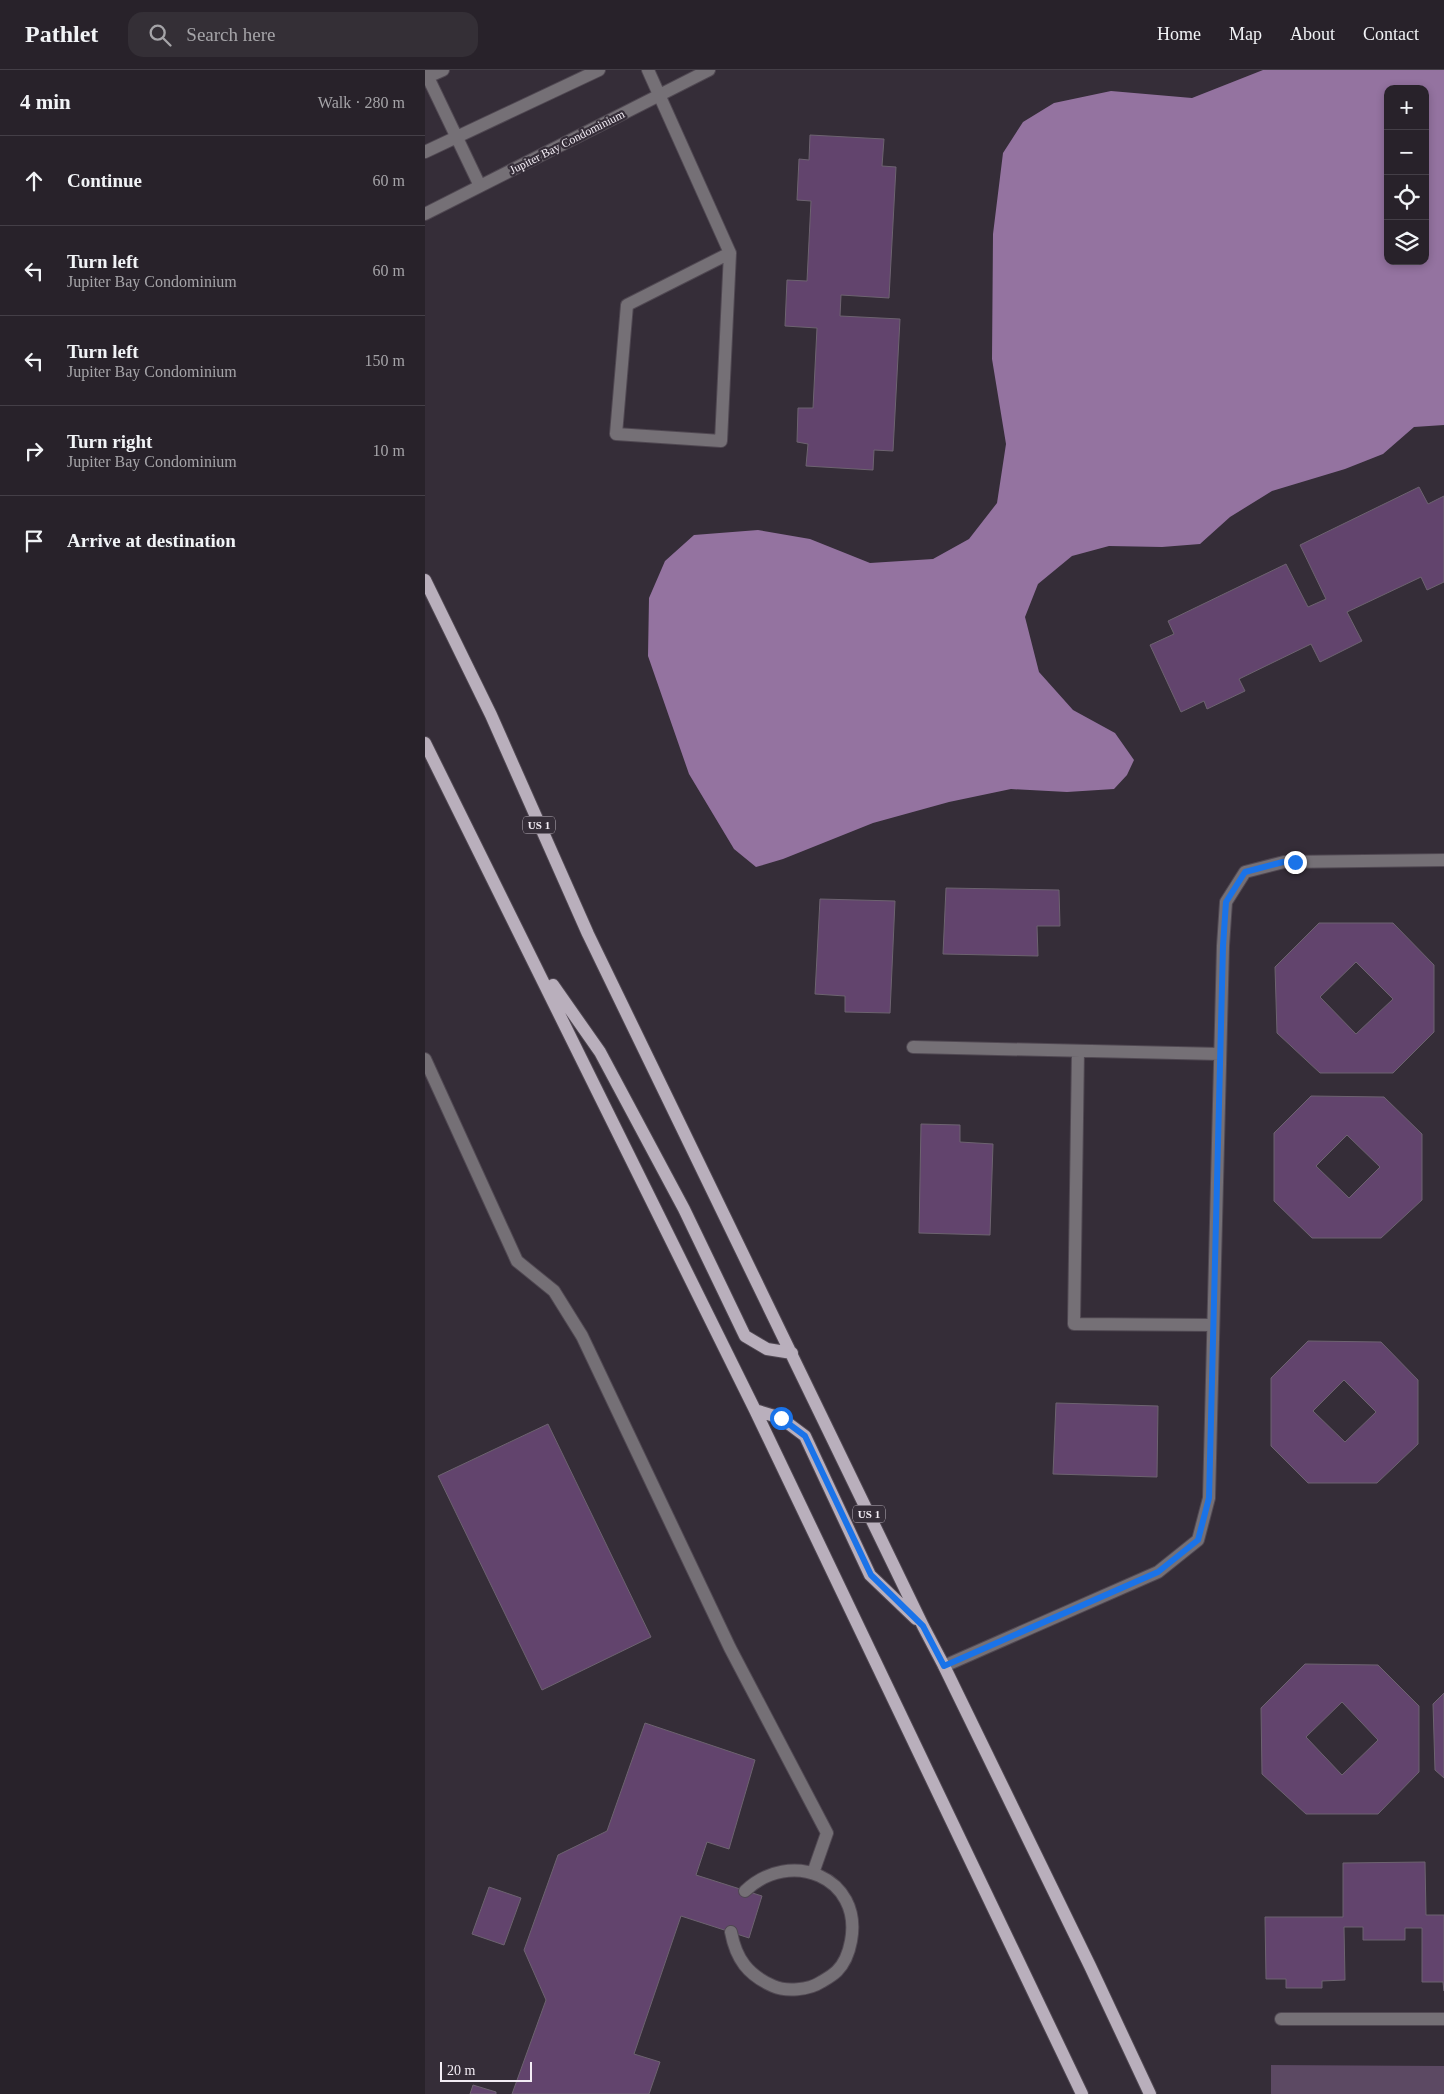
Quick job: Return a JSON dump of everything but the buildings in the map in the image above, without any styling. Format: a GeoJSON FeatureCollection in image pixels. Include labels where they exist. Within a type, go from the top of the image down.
{"type":"FeatureCollection","features":[{"type":"Feature","properties":{"kind":"main road","name":"US 1"},"geometry":{"type":"LineString","coordinates":[[425,580],[491,715],[588,934],[923,1626],[1086,1957],[1150,2094]]}},
{"type":"Feature","properties":{"kind":"main road"},"geometry":{"type":"LineString","coordinates":[[425,743],[755,1410],[1082,2094]]}},
{"type":"Feature","properties":{"kind":"main road"},"geometry":{"type":"LineString","coordinates":[[531,955],[600,1052],[684,1210],[745,1336],[767,1349],[792,1353]]}},
{"type":"Feature","properties":{"kind":"main road"},"geometry":{"type":"LineString","coordinates":[[755,1410],[781,1418],[805,1436],[871,1575],[923,1626]]}},
{"type":"Feature","properties":{"kind":"main road"},"geometry":{"type":"LineString","coordinates":[[1075,2078],[1090,2094]]}},
{"type":"Feature","properties":{"kind":"street"},"geometry":{"type":"LineString","coordinates":[[443,70],[426,75],[480,186]]}},
{"type":"Feature","properties":{"kind":"street"},"geometry":{"type":"LineString","coordinates":[[425,152],[599,70]]}},
{"type":"Feature","properties":{"kind":"street"},"geometry":{"type":"LineString","coordinates":[[648,70],[731,253],[721,441],[616,434],[627,305],[731,253]]}},
{"type":"Feature","properties":{"kind":"street","name":"Jupiter Bay Condominium"},"geometry":{"type":"LineString","coordinates":[[425,214],[709,70]]}},
{"type":"Feature","properties":{"kind":"street"},"geometry":{"type":"LineString","coordinates":[[944,1666],[1158,1572],[1198,1540],[1209,1498],[1223,946],[1226,902],[1245,872],[1283,862],[1444,860]]}},
{"type":"Feature","properties":{"kind":"street"},"geometry":{"type":"LineString","coordinates":[[913,1047],[1220,1054]]}},
{"type":"Feature","properties":{"kind":"street"},"geometry":{"type":"LineString","coordinates":[[1078,1051],[1074,1324],[1213,1325]]}},
{"type":"Feature","properties":{"kind":"street"},"geometry":{"type":"LineString","coordinates":[[425,1059],[517,1261],[555,1291],[582,1336],[729,1648],[827,1833],[813,1873]]}},
{"type":"Feature","properties":{"kind":"street"},"geometry":{"type":"LineString","coordinates":[[731,1932],[734,1946],[743,1965],[757,1979],[776,1988],[797,1990],[817,1985],[837,1971],[848,1954],[853,1928],[849,1907],[836,1887],[819,1875],[804,1870],[783,1870],[770,1873],[752,1884],[745,1891]]}},
{"type":"Feature","properties":{"kind":"street"},"geometry":{"type":"LineString","coordinates":[[1281,2019],[1444,2019]]}},
{"type":"Feature","properties":{"kind":"shaded area"},"geometry":{"type":"Polygon","coordinates":[[[1263,70],[1444,70],[1444,425],[1414,427],[1383,454],[1345,469],[1272,491],[1230,517],[1200,544],[1162,547],[1109,546],[1072,556],[1038,584],[1025,617],[1039,672],[1073,710],[1115,733],[1134,760],[1127,775],[1114,789],[1067,792],[1011,789],[949,802],[873,823],[783,859],[756,867],[734,849],[689,774],[648,656],[649,598],[665,561],[694,535],[758,530],[810,539],[870,563],[933,559],[969,539],[997,503],[1006,444],[992,359],[993,234],[1003,153],[1023,122],[1054,103],[1111,91],[1192,98],[1263,70]]]}},
{"type":"Feature","properties":{"kind":"shaded area"},"geometry":{"type":"Polygon","coordinates":[[[1271,2065],[1444,2066],[1444,2094],[1271,2094],[1271,2065]]]}},
{"type":"Feature","properties":{"kind":"route"},"geometry":{"type":"LineString","coordinates":[[781,1418],[805,1436],[871,1575],[923,1626],[944,1666],[1158,1572],[1198,1540],[1209,1498],[1223,946],[1226,902],[1245,872],[1283,862],[1295,862]]}}]}
